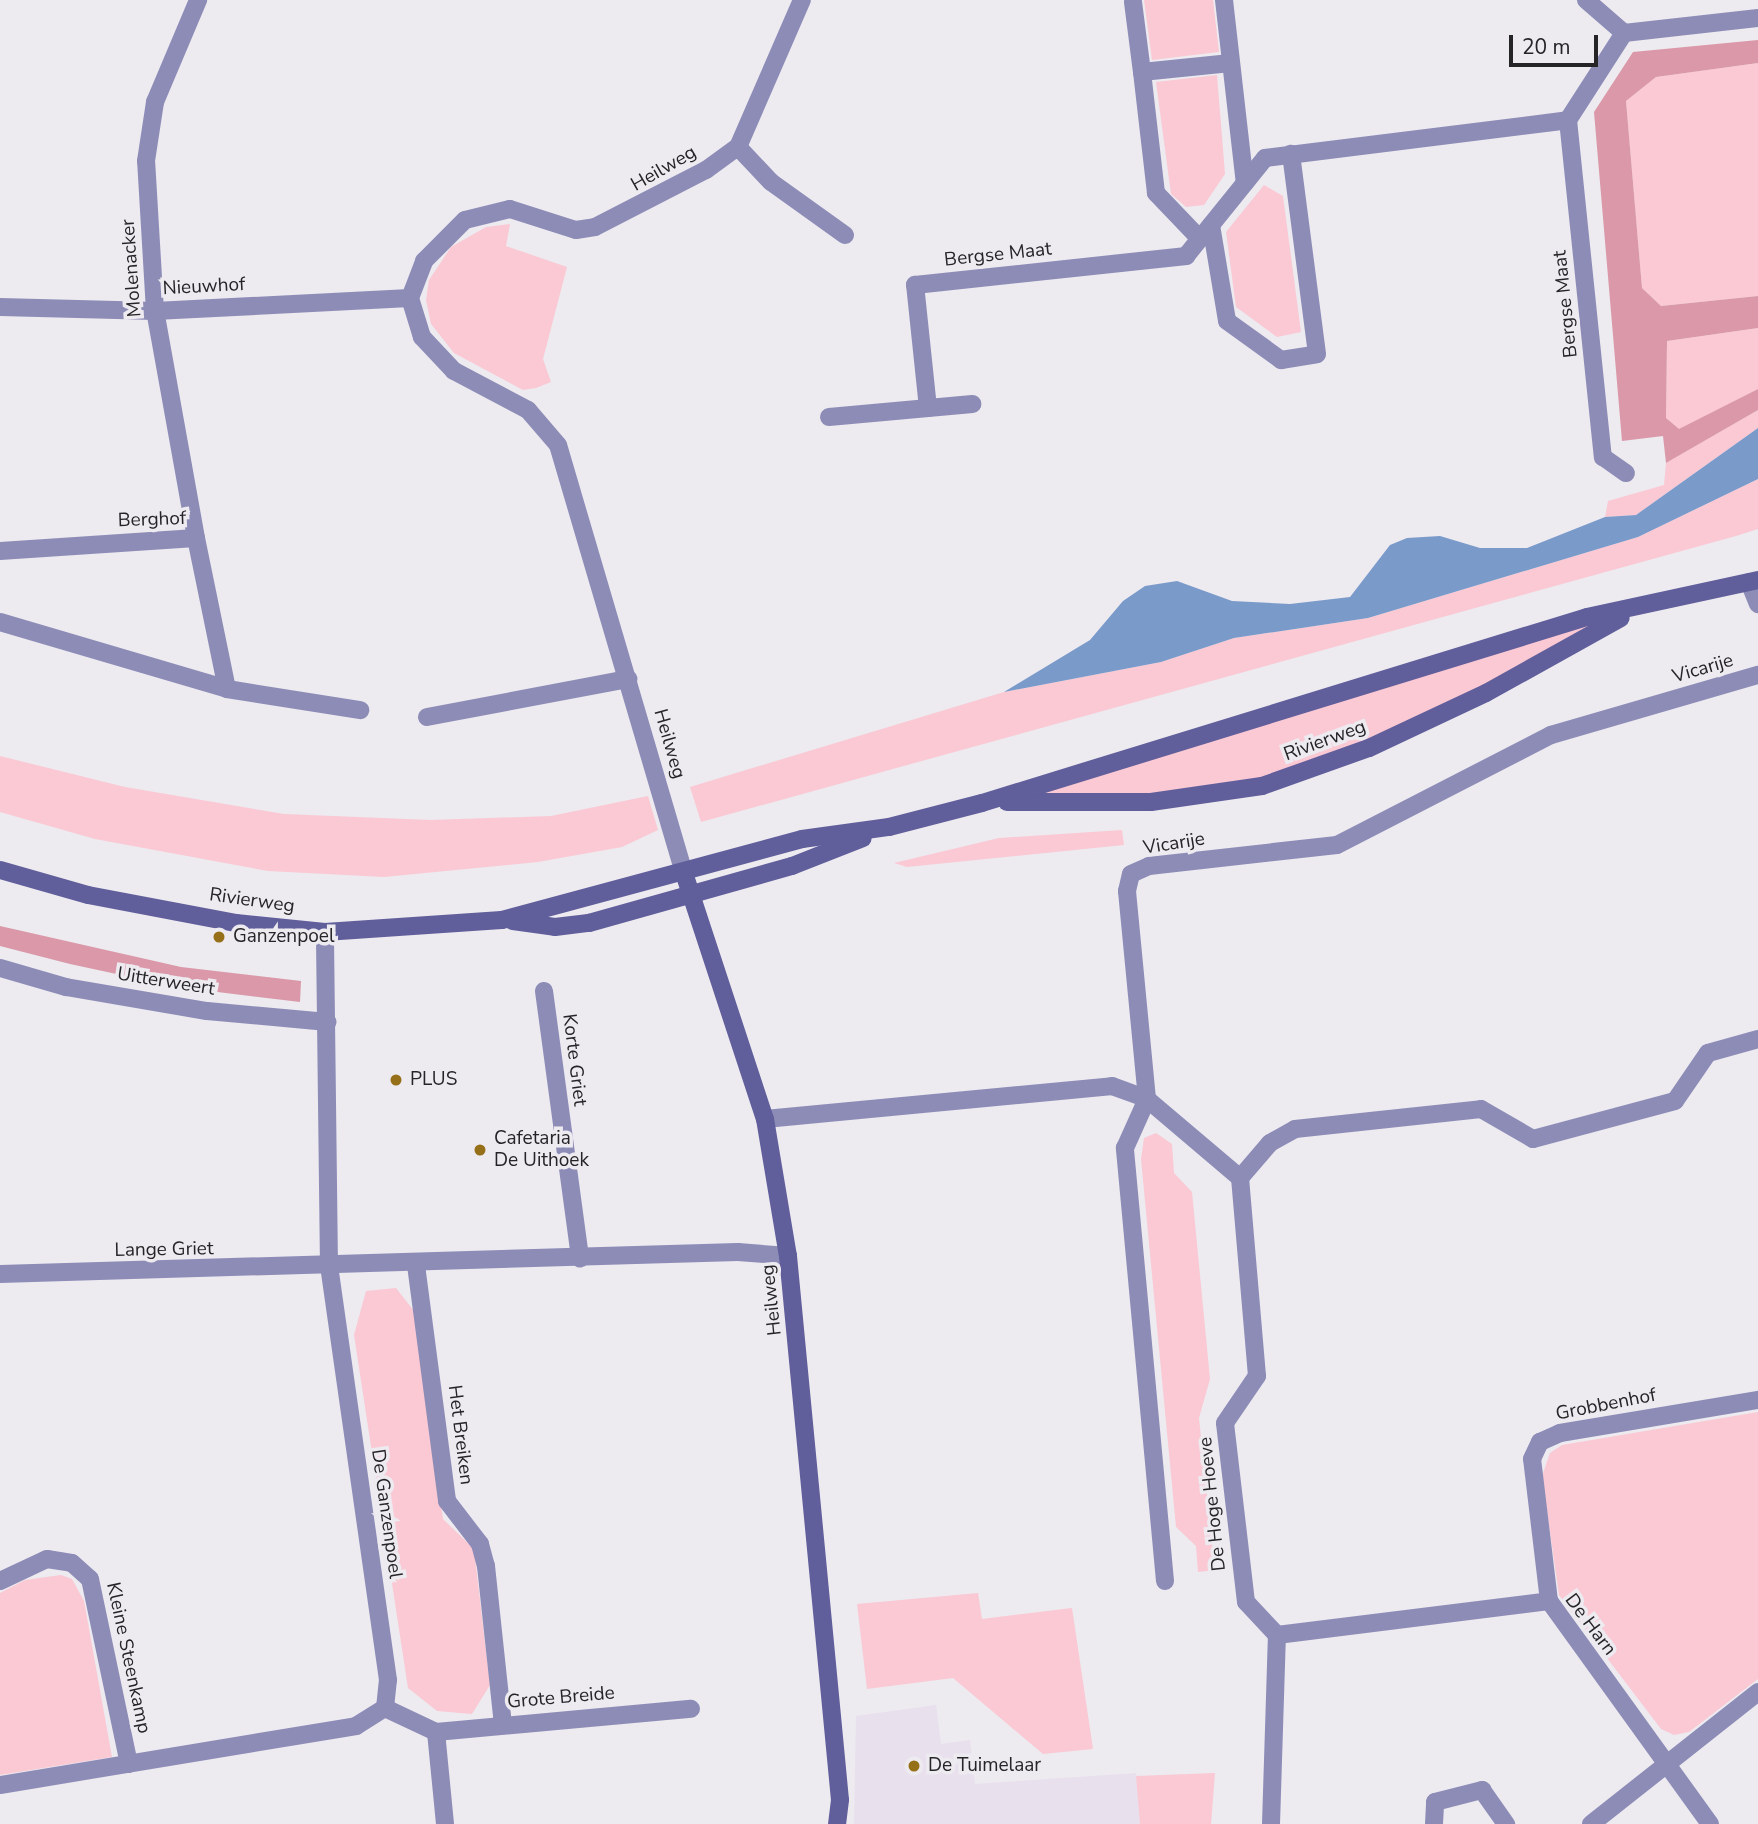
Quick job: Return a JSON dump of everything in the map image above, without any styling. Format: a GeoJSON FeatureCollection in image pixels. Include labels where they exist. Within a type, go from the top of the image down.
{"type":"FeatureCollection","features":[{"type":"Feature","properties":{"kind":"street","name":"Molenacker"},"geometry":{"type":"LineString","coordinates":[[196,538],[155,310],[146,161],[155,103],[198,0]]}},
{"type":"Feature","properties":{"kind":"street"},"geometry":{"type":"LineString","coordinates":[[802,0],[738,147],[771,182],[845,235]]}},
{"type":"Feature","properties":{"kind":"street"},"geometry":{"type":"LineString","coordinates":[[1224,0],[1245,183]]}},
{"type":"Feature","properties":{"kind":"street"},"geometry":{"type":"LineString","coordinates":[[1586,0],[1624,33],[1758,18]]}},
{"type":"Feature","properties":{"kind":"street"},"geometry":{"type":"LineString","coordinates":[[1133,2],[1156,193],[1206,232],[1227,321],[1281,360],[1317,354],[1291,155]]}},
{"type":"Feature","properties":{"kind":"street"},"geometry":{"type":"LineString","coordinates":[[1568,120],[1624,33]]}},
{"type":"Feature","properties":{"kind":"street"},"geometry":{"type":"LineString","coordinates":[[1142,72],[1231,63]]}},
{"type":"Feature","properties":{"kind":"street","name":"Bergse Maat"},"geometry":{"type":"LineString","coordinates":[[928,408],[915,285],[1186,256],[1265,158],[1568,120],[1603,457],[1626,473]]}},
{"type":"Feature","properties":{"kind":"street","name":"Heilweg"},"geometry":{"type":"LineString","coordinates":[[738,147],[706,170],[596,228],[576,230],[510,209],[465,220],[424,261],[410,298],[422,337],[454,371],[528,410],[552,432],[628,679],[691,898],[765,1119],[788,1256],[840,1800],[837,1824]]}},
{"type":"Feature","properties":{"kind":"street","name":"Nieuwhof"},"geometry":{"type":"LineString","coordinates":[[0,307],[155,310],[410,298]]}},
{"type":"Feature","properties":{"kind":"street"},"geometry":{"type":"LineString","coordinates":[[829,417],[972,404]]}},
{"type":"Feature","properties":{"kind":"street","name":"Berghof"},"geometry":{"type":"LineString","coordinates":[[0,551],[196,538],[227,689]]}},
{"type":"Feature","properties":{"kind":"street"},"geometry":{"type":"LineString","coordinates":[[1754,581],[1758,604]]}},
{"type":"Feature","properties":{"kind":"street","name":"Rivierweg"},"geometry":{"type":"LineString","coordinates":[[502,920],[802,839],[889,827],[982,803],[1587,617],[1754,581]]}},
{"type":"Feature","properties":{"kind":"street","name":"Rivierweg"},"geometry":{"type":"LineString","coordinates":[[982,803],[1151,802],[1262,786],[1381,743],[1652,605]]}},
{"type":"Feature","properties":{"kind":"street"},"geometry":{"type":"LineString","coordinates":[[0,622],[227,689],[359,710]]}},
{"type":"Feature","properties":{"kind":"street","name":"Vicarije"},"geometry":{"type":"LineString","coordinates":[[1147,1099],[1127,891],[1131,874],[1159,865],[1337,845],[1551,735],[1758,675]]}},
{"type":"Feature","properties":{"kind":"street"},"geometry":{"type":"LineString","coordinates":[[427,717],[628,679]]}},
{"type":"Feature","properties":{"kind":"street","name":"Rivierweg"},"geometry":{"type":"LineString","coordinates":[[0,870],[101,897],[236,923],[325,932],[502,920],[566,926],[691,898],[792,866],[889,827]]}},
{"type":"Feature","properties":{"kind":"street","name":"De Ganzenpoel"},"geometry":{"type":"LineString","coordinates":[[325,932],[329,1266],[388,1680],[385,1708]]}},
{"type":"Feature","properties":{"kind":"street","name":"Uitterweert"},"geometry":{"type":"LineString","coordinates":[[0,968],[66,987],[206,1011],[327,1022]]}},
{"type":"Feature","properties":{"kind":"street","name":"Korte Griet"},"geometry":{"type":"LineString","coordinates":[[544,990],[580,1259]]}},
{"type":"Feature","properties":{"kind":"street"},"geometry":{"type":"LineString","coordinates":[[765,1119],[1112,1086],[1147,1099],[1240,1178],[1270,1143],[1296,1129],[1481,1109],[1533,1139],[1611,1119],[1675,1101],[1708,1054],[1758,1039]]}},
{"type":"Feature","properties":{"kind":"street"},"geometry":{"type":"LineString","coordinates":[[1147,1099],[1125,1149],[1165,1581]]}},
{"type":"Feature","properties":{"kind":"street","name":"De Hoge Hoeve"},"geometry":{"type":"LineString","coordinates":[[1240,1178],[1257,1376],[1225,1423],[1246,1602],[1277,1635]]}},
{"type":"Feature","properties":{"kind":"street"},"geometry":{"type":"LineString","coordinates":[[329,1266],[788,1256]]}},
{"type":"Feature","properties":{"kind":"street","name":"Het Breiken"},"geometry":{"type":"LineString","coordinates":[[416,1265],[447,1501],[480,1544],[486,1566],[503,1724]]}},
{"type":"Feature","properties":{"kind":"street","name":"Lange Griet"},"geometry":{"type":"LineString","coordinates":[[0,1274],[329,1266]]}},
{"type":"Feature","properties":{"kind":"street","name":"Grobbenhof"},"geometry":{"type":"LineString","coordinates":[[1549,1601],[1531,1478],[1540,1442],[1560,1433],[1758,1400]]}},
{"type":"Feature","properties":{"kind":"street","name":"Kleine Steenkamp"},"geometry":{"type":"LineString","coordinates":[[0,1581],[47,1559],[72,1563],[90,1579],[128,1764]]}},
{"type":"Feature","properties":{"kind":"street","name":"De Harn"},"geometry":{"type":"LineString","coordinates":[[1277,1635],[1549,1601],[1710,1824]]}},
{"type":"Feature","properties":{"kind":"street"},"geometry":{"type":"LineString","coordinates":[[1271,1824],[1277,1635]]}},
{"type":"Feature","properties":{"kind":"street"},"geometry":{"type":"LineString","coordinates":[[1591,1824],[1758,1692]]}},
{"type":"Feature","properties":{"kind":"street"},"geometry":{"type":"LineString","coordinates":[[0,1785],[356,1726],[385,1708],[436,1732],[445,1824]]}},
{"type":"Feature","properties":{"kind":"street","name":"Grote Breide"},"geometry":{"type":"LineString","coordinates":[[436,1732],[691,1709]]}},
{"type":"Feature","properties":{"kind":"street"},"geometry":{"type":"LineString","coordinates":[[1434,1824],[1435,1802],[1482,1790],[1506,1824]]}},
{"type":"Feature","properties":{"kind":"shaded area"},"geometry":{"type":"Polygon","coordinates":[[[1144,0],[1213,0],[1219,52],[1152,60],[1144,0]]]}},
{"type":"Feature","properties":{"kind":"shaded area"},"geometry":{"type":"Polygon","coordinates":[[[1758,40],[1758,63],[1656,77],[1626,101],[1642,288],[1661,306],[1758,296],[1758,328],[1667,341],[1666,418],[1679,429],[1758,389],[1758,410],[1666,463],[1663,436],[1622,441],[1594,112],[1633,52],[1758,40]]]}},
{"type":"Feature","properties":{"kind":"shaded area"},"geometry":{"type":"Polygon","coordinates":[[[1758,63],[1758,296],[1661,306],[1642,288],[1626,101],[1656,77],[1758,63]]]}},
{"type":"Feature","properties":{"kind":"shaded area"},"geometry":{"type":"Polygon","coordinates":[[[1217,75],[1225,174],[1204,205],[1186,207],[1171,194],[1156,82],[1217,75]]]}},
{"type":"Feature","properties":{"kind":"shaded area"},"geometry":{"type":"Polygon","coordinates":[[[1264,185],[1283,196],[1301,332],[1277,337],[1236,307],[1226,232],[1264,185]]]}},
{"type":"Feature","properties":{"kind":"shaded area"},"geometry":{"type":"Polygon","coordinates":[[[510,224],[506,246],[567,267],[543,359],[551,382],[523,390],[454,353],[431,324],[426,300],[429,280],[451,247],[486,227],[510,224]]]}},
{"type":"Feature","properties":{"kind":"shaded area"},"geometry":{"type":"Polygon","coordinates":[[[1758,328],[1758,389],[1679,430],[1666,418],[1667,341],[1758,328]]]}},
{"type":"Feature","properties":{"kind":"shaded area"},"geometry":{"type":"Polygon","coordinates":[[[1758,410],[1758,428],[1636,515],[1605,517],[1608,501],[1664,485],[1666,463],[1758,410]]]}},
{"type":"Feature","properties":{"kind":"shaded area"},"geometry":{"type":"Polygon","coordinates":[[[1758,479],[1758,529],[1736,536],[701,822],[690,787],[1004,692],[1161,662],[1234,638],[1368,618],[1638,537],[1758,479]]]}},
{"type":"Feature","properties":{"kind":"shaded area"},"geometry":{"type":"Polygon","coordinates":[[[1592,620],[1589,628],[1482,690],[1366,745],[1259,782],[1152,796],[1005,798],[1592,620]]]}},
{"type":"Feature","properties":{"kind":"shaded area"},"geometry":{"type":"Polygon","coordinates":[[[0,756],[125,787],[284,814],[431,820],[551,816],[648,796],[658,830],[622,847],[538,862],[384,877],[268,871],[95,839],[0,812],[0,756]]]}},
{"type":"Feature","properties":{"kind":"shaded area"},"geometry":{"type":"Polygon","coordinates":[[[1122,830],[1124,845],[907,867],[894,863],[999,838],[1122,830]]]}},
{"type":"Feature","properties":{"kind":"shaded area"},"geometry":{"type":"Polygon","coordinates":[[[0,926],[181,967],[301,981],[300,1002],[177,987],[70,964],[0,946],[0,926]]]}},
{"type":"Feature","properties":{"kind":"shaded area"},"geometry":{"type":"Polygon","coordinates":[[[1156,1133],[1172,1144],[1174,1173],[1192,1192],[1210,1379],[1199,1418],[1215,1570],[1198,1572],[1196,1546],[1176,1527],[1141,1159],[1144,1138],[1156,1133]]]}},
{"type":"Feature","properties":{"kind":"shaded area"},"geometry":{"type":"Polygon","coordinates":[[[396,1288],[414,1311],[443,1519],[474,1549],[490,1685],[472,1714],[437,1711],[408,1688],[354,1335],[366,1291],[396,1288]]]}},
{"type":"Feature","properties":{"kind":"shaded area"},"geometry":{"type":"Polygon","coordinates":[[[1758,1412],[1758,1679],[1689,1732],[1674,1735],[1661,1729],[1559,1595],[1542,1476],[1550,1453],[1562,1445],[1758,1412]]]}},
{"type":"Feature","properties":{"kind":"shaded area"},"geometry":{"type":"Polygon","coordinates":[[[61,1575],[72,1579],[84,1601],[112,1757],[0,1775],[0,1593],[25,1580],[61,1575]]]}},
{"type":"Feature","properties":{"kind":"shaded area"},"geometry":{"type":"Polygon","coordinates":[[[978,1593],[982,1619],[1072,1608],[1093,1749],[1043,1754],[953,1678],[867,1689],[857,1604],[978,1593]]]}},
{"type":"Feature","properties":{"kind":"shaded area","name":"De Tuimelaar"},"geometry":{"type":"Polygon","coordinates":[[[936,1705],[941,1744],[970,1740],[975,1784],[1136,1773],[1141,1824],[854,1824],[856,1716],[936,1705]]]}},
{"type":"Feature","properties":{"kind":"shaded area"},"geometry":{"type":"Polygon","coordinates":[[[1215,1773],[1211,1824],[1140,1824],[1136,1776],[1215,1773]]]}},
{"type":"Feature","properties":{"kind":"water"},"geometry":{"type":"Polygon","coordinates":[[[1758,428],[1758,479],[1638,537],[1368,618],[1234,638],[1161,662],[1004,692],[1090,640],[1123,601],[1145,586],[1177,581],[1232,601],[1290,604],[1350,597],[1390,545],[1407,538],[1440,536],[1480,548],[1527,548],[1605,517],[1636,515],[1758,428]]]}},
{"type":"Feature","properties":{"kind":"place","name":"Ganzenpoel"},"geometry":{"type":"Point","coordinates":[219,937]}},
{"type":"Feature","properties":{"kind":"place","name":"PLUS"},"geometry":{"type":"Point","coordinates":[396,1080]}},
{"type":"Feature","properties":{"kind":"place","name":"Cafetaria De Uithoek"},"geometry":{"type":"Point","coordinates":[480,1150]}},
{"type":"Feature","properties":{"kind":"place","name":"De Tuimelaar"},"geometry":{"type":"Point","coordinates":[914,1766]}}]}
